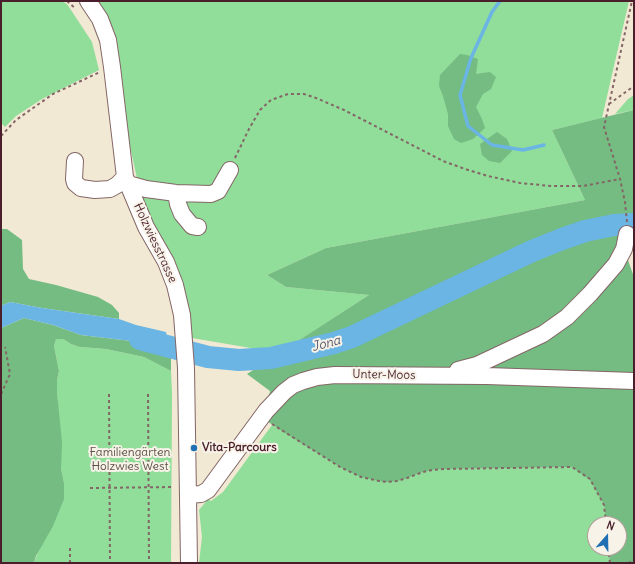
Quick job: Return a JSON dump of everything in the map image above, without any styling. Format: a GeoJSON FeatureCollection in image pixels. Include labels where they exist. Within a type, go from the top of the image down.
{"type":"FeatureCollection","features":[{"type":"Feature","properties":{"kind":"street","name":"Holzwiesstrasse"},"geometry":{"type":"LineString","coordinates":[[84,7],[100,19],[108,40],[126,180],[146,227],[166,262],[175,285],[182,315],[186,368],[182,491],[189,563]]}},
{"type":"Feature","properties":{"kind":"street"},"geometry":{"type":"LineString","coordinates":[[75,161],[75,183],[81,188],[96,190],[110,189],[126,180],[146,189],[176,193],[211,194],[218,191],[230,170]]}},
{"type":"Feature","properties":{"kind":"street"},"geometry":{"type":"LineString","coordinates":[[176,193],[182,214],[192,226],[198,227]]}},
{"type":"Feature","properties":{"kind":"street"},"geometry":{"type":"LineString","coordinates":[[435,376],[478,365],[544,334],[567,317],[590,294],[616,264],[624,249],[627,234]]}},
{"type":"Feature","properties":{"kind":"street","name":"Unter-Moos"},"geometry":{"type":"LineString","coordinates":[[182,491],[198,495],[206,491],[261,417],[275,401],[293,386],[317,377],[335,375],[487,376],[634,381]]}},
{"type":"Feature","properties":{"kind":"path"},"geometry":{"type":"LineString","coordinates":[[67,1],[84,7]]}},
{"type":"Feature","properties":{"kind":"path"},"geometry":{"type":"LineString","coordinates":[[627,217],[620,179],[604,127],[632,1]]}},
{"type":"Feature","properties":{"kind":"path"},"geometry":{"type":"LineString","coordinates":[[1,136],[16,120],[53,94],[112,67]]}},
{"type":"Feature","properties":{"kind":"path"},"geometry":{"type":"LineString","coordinates":[[609,104],[634,86]]}},
{"type":"Feature","properties":{"kind":"path"},"geometry":{"type":"LineString","coordinates":[[230,170],[249,129],[260,110],[271,100],[288,94],[304,94],[344,110],[443,161],[488,176],[520,183],[551,186],[583,186],[620,179]]}},
{"type":"Feature","properties":{"kind":"path"},"geometry":{"type":"LineString","coordinates":[[1,394],[10,374],[5,347]]}},
{"type":"Feature","properties":{"kind":"path"},"geometry":{"type":"LineString","coordinates":[[108,394],[110,563]]}},
{"type":"Feature","properties":{"kind":"path"},"geometry":{"type":"LineString","coordinates":[[148,394],[149,563]]}},
{"type":"Feature","properties":{"kind":"path"},"geometry":{"type":"LineString","coordinates":[[261,417],[282,432],[340,467],[361,477],[379,481],[397,481],[423,472],[445,468],[572,467],[590,480],[604,505],[605,516]]}},
{"type":"Feature","properties":{"kind":"path"},"geometry":{"type":"LineString","coordinates":[[90,488],[149,488],[182,491]]}},
{"type":"Feature","properties":{"kind":"path"},"geometry":{"type":"LineString","coordinates":[[70,548],[70,563]]}},
{"type":"Feature","properties":{"kind":"path"},"geometry":{"type":"LineString","coordinates":[[628,563],[634,561]]}},
{"type":"Feature","properties":{"kind":"green space"},"geometry":{"type":"Polygon","coordinates":[[[1,1],[62,1],[67,4],[92,42],[99,70],[42,99],[16,116],[5,127],[1,123],[1,1]]]}},
{"type":"Feature","properties":{"kind":"green space"},"geometry":{"type":"Polygon","coordinates":[[[97,1],[629,1],[602,118],[552,130],[585,200],[326,248],[267,275],[286,287],[369,295],[280,353],[192,338],[188,303],[173,258],[151,219],[141,197],[128,137],[113,29],[97,1]]]}},
{"type":"Feature","properties":{"kind":"green space"},"geometry":{"type":"Polygon","coordinates":[[[460,54],[478,59],[476,74],[490,72],[496,77],[491,89],[483,94],[476,107],[485,128],[473,139],[461,143],[454,139],[448,126],[448,114],[439,86],[440,75],[460,54]]]}},
{"type":"Feature","properties":{"kind":"green space"},"geometry":{"type":"Polygon","coordinates":[[[634,95],[634,110],[615,114],[628,99],[634,95]]]}},
{"type":"Feature","properties":{"kind":"green space"},"geometry":{"type":"Polygon","coordinates":[[[634,110],[634,245],[624,249],[634,277],[634,563],[610,563],[609,556],[627,556],[627,516],[605,516],[604,505],[590,480],[572,467],[432,470],[397,481],[387,482],[361,477],[340,467],[261,417],[266,411],[270,391],[247,374],[369,295],[286,287],[267,275],[326,248],[585,200],[552,130],[634,110]]]}},
{"type":"Feature","properties":{"kind":"green space"},"geometry":{"type":"Polygon","coordinates":[[[497,132],[507,139],[512,151],[500,163],[489,161],[482,155],[480,144],[497,132]]]}},
{"type":"Feature","properties":{"kind":"green space"},"geometry":{"type":"Polygon","coordinates":[[[1,229],[7,229],[22,240],[23,269],[29,279],[98,297],[112,305],[119,313],[119,319],[10,302],[1,306],[1,229]]]}},
{"type":"Feature","properties":{"kind":"green space"},"geometry":{"type":"Polygon","coordinates":[[[24,318],[53,325],[81,335],[131,341],[171,356],[171,371],[144,357],[106,349],[80,347],[63,339],[56,339],[54,346],[59,371],[57,392],[62,443],[61,468],[64,483],[64,499],[53,526],[36,556],[34,563],[1,563],[1,328],[24,318]]]}},
{"type":"Feature","properties":{"kind":"green space","name":"Familiengärten Holzwies West"},"geometry":{"type":"Polygon","coordinates":[[[56,339],[63,339],[80,347],[106,349],[144,357],[171,371],[171,563],[34,563],[64,483],[61,468],[57,392],[59,371],[54,346],[56,339]]]}},
{"type":"Feature","properties":{"kind":"green space"},"geometry":{"type":"Polygon","coordinates":[[[272,425],[340,467],[407,478],[423,472],[445,469],[572,467],[590,479],[604,505],[605,516],[587,516],[587,556],[609,556],[610,563],[199,563],[202,537],[199,510],[208,499],[211,501],[223,492],[272,425]]]}},
{"type":"Feature","properties":{"kind":"water"},"geometry":{"type":"Polygon","coordinates":[[[10,302],[119,319],[136,325],[166,332],[171,356],[131,341],[81,335],[53,325],[24,318],[1,328],[1,306],[10,302]]]}},
{"type":"Feature","properties":{"kind":"waterway"},"geometry":{"type":"LineString","coordinates":[[500,1],[492,12],[471,58],[460,95],[468,126],[492,145],[523,150],[544,145]]}},
{"type":"Feature","properties":{"kind":"waterway","name":"Jona"},"geometry":{"type":"LineString","coordinates":[[140,339],[208,357],[239,360],[271,358],[334,343],[352,337],[532,251],[562,239],[585,231],[614,225],[634,224]]}},
{"type":"Feature","properties":{"kind":"place","name":"Vita-Parcours"},"geometry":{"type":"Point","coordinates":[194,448]}}]}
